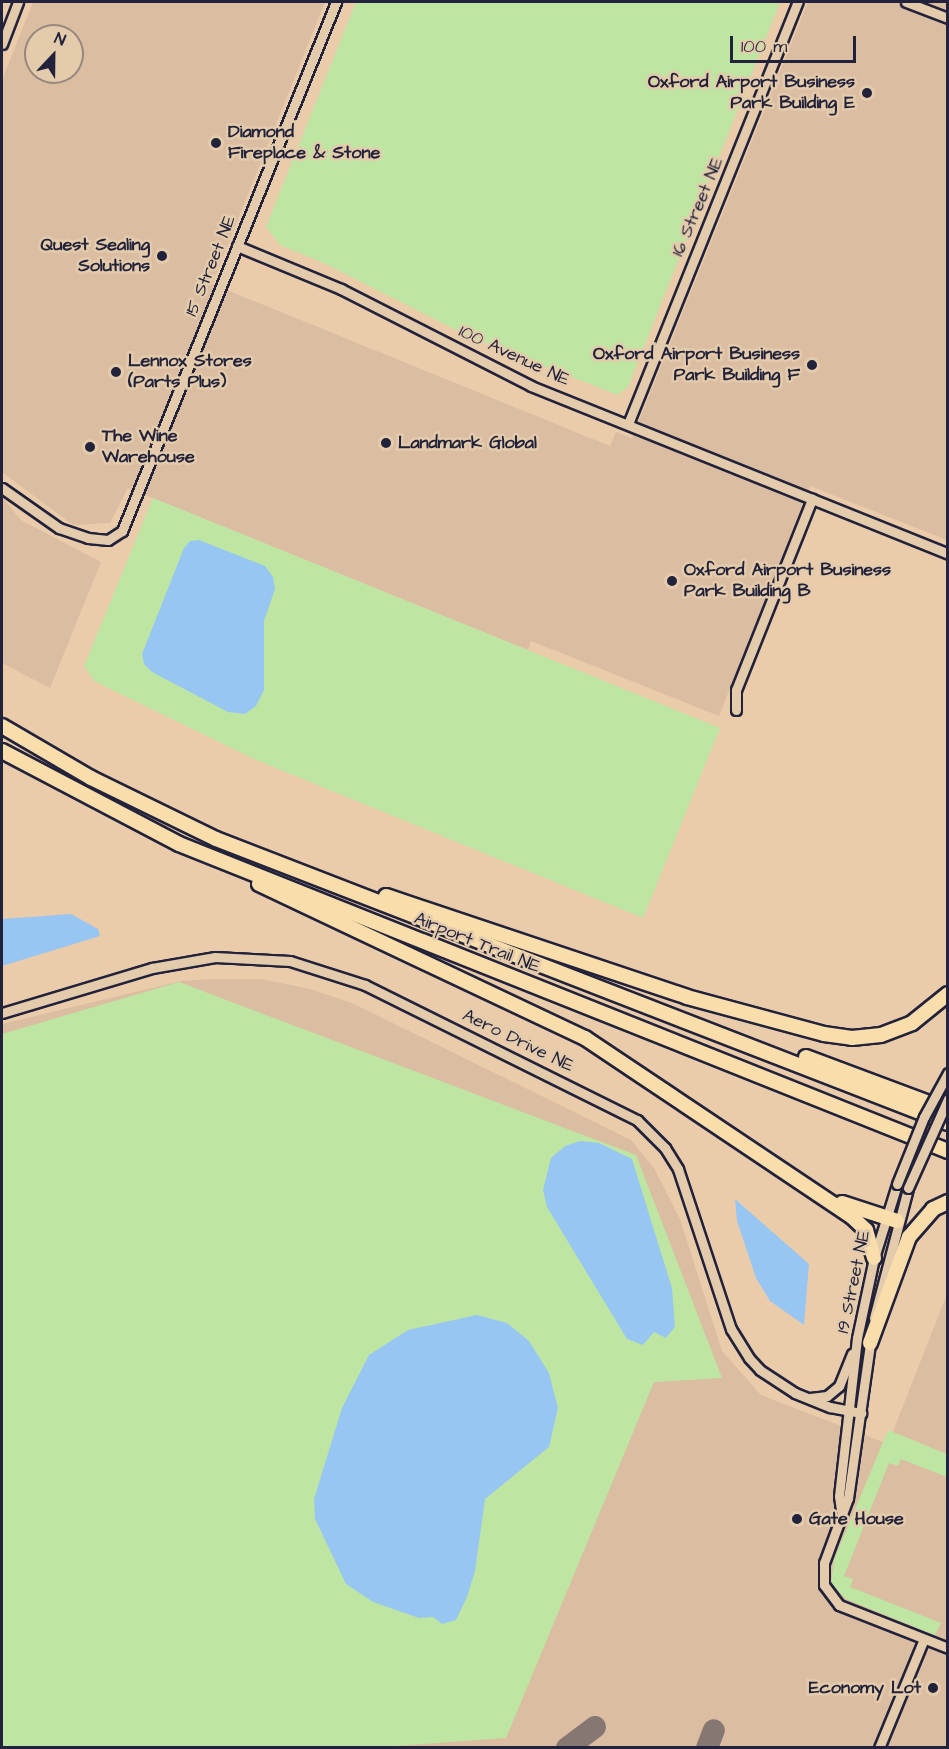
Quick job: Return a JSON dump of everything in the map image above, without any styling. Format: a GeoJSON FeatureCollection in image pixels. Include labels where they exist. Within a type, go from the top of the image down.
{"type":"FeatureCollection","features":[{"type":"Feature","properties":{"kind":"highway","name":"Airport Trail NE"},"geometry":{"type":"LineString","coordinates":[[2,725],[41,752],[216,839],[948,1123]]}},
{"type":"Feature","properties":{"kind":"highway","name":"Airport Trail NE"},"geometry":{"type":"LineString","coordinates":[[2,751],[179,844],[948,1151]]}},
{"type":"Feature","properties":{"kind":"highway"},"geometry":{"type":"LineString","coordinates":[[216,839],[687,997],[824,1034],[852,1038],[889,1032],[912,1023],[948,994]]}},
{"type":"Feature","properties":{"kind":"highway"},"geometry":{"type":"LineString","coordinates":[[179,844],[312,911],[585,1038],[815,1191],[866,1230],[874,1258]]}},
{"type":"Feature","properties":{"kind":"highway"},"geometry":{"type":"LineString","coordinates":[[715,1031],[947,1103]]}},
{"type":"Feature","properties":{"kind":"highway"},"geometry":{"type":"LineString","coordinates":[[815,1191],[891,1219]]}},
{"type":"Feature","properties":{"kind":"highway"},"geometry":{"type":"LineString","coordinates":[[864,1340],[909,1237],[933,1209],[948,1202]]}},
{"type":"Feature","properties":{"kind":"street"},"geometry":{"type":"LineString","coordinates":[[2,44],[18,2]]}},
{"type":"Feature","properties":{"kind":"street","name":"15 Street NE"},"geometry":{"type":"LineString","coordinates":[[2,488],[59,528],[97,540],[112,539],[125,525],[336,2]]}},
{"type":"Feature","properties":{"kind":"street","name":"16 Street NE"},"geometry":{"type":"LineString","coordinates":[[628,424],[798,2]]}},
{"type":"Feature","properties":{"kind":"street"},"geometry":{"type":"LineString","coordinates":[[906,2],[948,18]]}},
{"type":"Feature","properties":{"kind":"street","name":"100 Avenue NE"},"geometry":{"type":"LineString","coordinates":[[237,246],[341,288],[531,386],[948,554]]}},
{"type":"Feature","properties":{"kind":"street"},"geometry":{"type":"LineString","coordinates":[[736,710],[736,690],[812,499]]}},
{"type":"Feature","properties":{"kind":"street","name":"Aero Drive NE"},"geometry":{"type":"LineString","coordinates":[[2,1013],[152,968],[215,957],[290,961],[365,985],[617,1108],[652,1133],[687,1186],[731,1329],[740,1345],[760,1370],[806,1398],[850,1412],[861,1413]]}},
{"type":"Feature","properties":{"kind":"street","name":"19 Street NE"},"geometry":{"type":"LineString","coordinates":[[841,1510],[839,1496],[850,1412],[897,1184],[924,1118],[948,1073]]}},
{"type":"Feature","properties":{"kind":"street","name":"19 Street NE"},"geometry":{"type":"LineString","coordinates":[[924,1639],[839,1605],[825,1590],[823,1579],[841,1510],[848,1498],[861,1413],[864,1340],[874,1258],[947,1103]]}},
{"type":"Feature","properties":{"kind":"street"},"geometry":{"type":"LineString","coordinates":[[806,1398],[827,1396],[839,1386],[864,1340]]}},
{"type":"Feature","properties":{"kind":"street"},"geometry":{"type":"LineString","coordinates":[[879,1748],[924,1639],[948,1648]]}},
{"type":"Feature","properties":{"kind":"shaded area"},"geometry":{"type":"Polygon","coordinates":[[[33,2],[325,2],[212,284],[610,446],[616,432],[632,438],[808,2],[947,2],[947,540],[810,486],[719,716],[531,641],[528,650],[128,488],[110,523],[73,525],[2,472],[2,80],[24,25],[24,84],[84,84],[84,24],[24,24],[33,2]]]}},
{"type":"Feature","properties":{"kind":"shaded area"},"geometry":{"type":"Polygon","coordinates":[[[2,497],[21,520],[101,562],[50,688],[2,663],[2,497]]]}},
{"type":"Feature","properties":{"kind":"shaded area"},"geometry":{"type":"Polygon","coordinates":[[[261,979],[310,989],[352,1003],[631,1140],[654,1168],[680,1219],[722,1351],[761,1395],[888,1444],[947,1294],[947,1747],[2,1747],[2,1024],[181,981],[261,979]]]}},
{"type":"Feature","properties":{"kind":"green space"},"geometry":{"type":"Polygon","coordinates":[[[356,2],[780,2],[628,387],[618,395],[468,336],[326,264],[280,245],[266,227],[356,2]]]}},
{"type":"Feature","properties":{"kind":"green space"},"geometry":{"type":"Polygon","coordinates":[[[153,498],[720,728],[643,918],[254,759],[94,681],[84,666],[153,498]]]}},
{"type":"Feature","properties":{"kind":"green space"},"geometry":{"type":"Polygon","coordinates":[[[179,982],[636,1155],[722,1378],[654,1382],[506,1738],[369,1748],[2,1748],[2,1034],[179,982]]]}},
{"type":"Feature","properties":{"kind":"green space"},"geometry":{"type":"Polygon","coordinates":[[[888,1430],[947,1454],[947,1477],[901,1459],[898,1466],[889,1463],[844,1576],[853,1579],[850,1587],[941,1623],[935,1635],[846,1599],[831,1583],[834,1560],[888,1430]]]}},
{"type":"Feature","properties":{"kind":"water"},"geometry":{"type":"Polygon","coordinates":[[[199,540],[265,566],[273,577],[275,589],[264,621],[264,690],[256,706],[245,714],[228,712],[152,672],[144,664],[142,654],[184,548],[190,541],[199,540]]]}},
{"type":"Feature","properties":{"kind":"water"},"geometry":{"type":"Polygon","coordinates":[[[71,914],[98,929],[100,936],[2,966],[2,919],[71,914]]]}},
{"type":"Feature","properties":{"kind":"water"},"geometry":{"type":"Polygon","coordinates":[[[580,1141],[599,1143],[632,1159],[672,1288],[675,1327],[666,1338],[654,1332],[643,1345],[627,1339],[547,1207],[543,1190],[551,1158],[565,1146],[580,1141]]]}},
{"type":"Feature","properties":{"kind":"water"},"geometry":{"type":"Polygon","coordinates":[[[735,1199],[809,1264],[804,1325],[770,1301],[756,1278],[737,1221],[735,1199]]]}},
{"type":"Feature","properties":{"kind":"water"},"geometry":{"type":"Polygon","coordinates":[[[477,1315],[507,1323],[529,1341],[549,1373],[558,1408],[549,1447],[485,1499],[475,1571],[467,1597],[456,1620],[442,1624],[433,1617],[419,1618],[373,1602],[346,1584],[315,1519],[314,1499],[342,1408],[369,1355],[408,1330],[477,1315]]]}},
{"type":"Feature","properties":{"kind":"taxiway"},"geometry":{"type":"LineString","coordinates":[[567,1748],[595,1727]]}},
{"type":"Feature","properties":{"kind":"taxiway"},"geometry":{"type":"LineString","coordinates":[[707,1748],[714,1730]]}},
{"type":"Feature","properties":{"kind":"place","name":"Oxford Airport Business Park Building E"},"geometry":{"type":"Point","coordinates":[867,93]}},
{"type":"Feature","properties":{"kind":"place","name":"Diamond Fireplace & Stone"},"geometry":{"type":"Point","coordinates":[216,143]}},
{"type":"Feature","properties":{"kind":"place","name":"Quest Sealing Solutions"},"geometry":{"type":"Point","coordinates":[162,256]}},
{"type":"Feature","properties":{"kind":"place","name":"Oxford Airport Business Park Building F"},"geometry":{"type":"Point","coordinates":[812,365]}},
{"type":"Feature","properties":{"kind":"place","name":"Lennox Stores (Parts Plus)"},"geometry":{"type":"Point","coordinates":[116,372]}},
{"type":"Feature","properties":{"kind":"place","name":"Landmark Global"},"geometry":{"type":"Point","coordinates":[386,443]}},
{"type":"Feature","properties":{"kind":"place","name":"The Wine Warehouse"},"geometry":{"type":"Point","coordinates":[90,447]}},
{"type":"Feature","properties":{"kind":"place","name":"Oxford Airport Business Park Building B"},"geometry":{"type":"Point","coordinates":[672,581]}},
{"type":"Feature","properties":{"kind":"place","name":"Gate House"},"geometry":{"type":"Point","coordinates":[797,1519]}},
{"type":"Feature","properties":{"kind":"place","name":"Economy Lot"},"geometry":{"type":"Point","coordinates":[933,1688]}}]}
